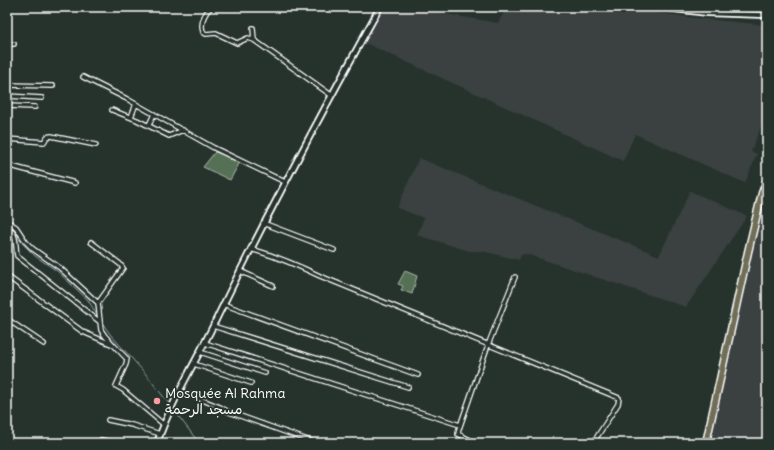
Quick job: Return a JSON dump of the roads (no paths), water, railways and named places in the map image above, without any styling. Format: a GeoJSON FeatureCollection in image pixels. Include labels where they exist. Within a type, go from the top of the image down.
{"type":"FeatureCollection","features":[{"type":"Feature","properties":{"kind":"main road"},"geometry":{"type":"LineString","coordinates":[[706,443],[748,252],[762,193],[767,180]]}},
{"type":"Feature","properties":{"kind":"street"},"geometry":{"type":"LineString","coordinates":[[211,7],[204,15],[202,22],[203,32],[206,34],[216,33],[237,43],[248,38],[254,40],[331,95]]}},
{"type":"Feature","properties":{"kind":"street"},"geometry":{"type":"LineString","coordinates":[[157,443],[163,424],[174,401],[205,343],[263,223],[380,7]]}},
{"type":"Feature","properties":{"kind":"street"},"geometry":{"type":"LineString","coordinates":[[658,7],[708,13],[767,15]]}},
{"type":"Feature","properties":{"kind":"street"},"geometry":{"type":"LineString","coordinates":[[253,28],[254,40]]}},
{"type":"Feature","properties":{"kind":"street"},"geometry":{"type":"LineString","coordinates":[[7,44],[14,44]]}},
{"type":"Feature","properties":{"kind":"street"},"geometry":{"type":"LineString","coordinates":[[83,77],[136,104],[214,148],[285,182]]}},
{"type":"Feature","properties":{"kind":"street"},"geometry":{"type":"LineString","coordinates":[[7,84],[53,86]]}},
{"type":"Feature","properties":{"kind":"street"},"geometry":{"type":"LineString","coordinates":[[7,96],[42,98]]}},
{"type":"Feature","properties":{"kind":"street"},"geometry":{"type":"LineString","coordinates":[[131,117],[136,104]]}},
{"type":"Feature","properties":{"kind":"street"},"geometry":{"type":"LineString","coordinates":[[7,106],[35,107]]}},
{"type":"Feature","properties":{"kind":"street"},"geometry":{"type":"LineString","coordinates":[[112,110],[149,125],[168,136],[183,130]]}},
{"type":"Feature","properties":{"kind":"street"},"geometry":{"type":"LineString","coordinates":[[149,125],[154,114]]}},
{"type":"Feature","properties":{"kind":"street"},"geometry":{"type":"LineString","coordinates":[[7,139],[44,142],[47,137],[51,136],[96,146]]}},
{"type":"Feature","properties":{"kind":"street"},"geometry":{"type":"LineString","coordinates":[[7,165],[75,183]]}},
{"type":"Feature","properties":{"kind":"street"},"geometry":{"type":"LineString","coordinates":[[7,221],[16,227],[26,242],[33,249],[60,268],[98,303],[101,330],[114,346],[125,356],[127,361],[116,386],[123,390],[163,424]]}},
{"type":"Feature","properties":{"kind":"street"},"geometry":{"type":"LineString","coordinates":[[263,223],[334,250]]}},
{"type":"Feature","properties":{"kind":"street"},"geometry":{"type":"LineString","coordinates":[[7,227],[13,232],[17,256],[100,322]]}},
{"type":"Feature","properties":{"kind":"street"},"geometry":{"type":"LineString","coordinates":[[91,242],[120,264],[123,268],[98,303]]}},
{"type":"Feature","properties":{"kind":"street"},"geometry":{"type":"LineString","coordinates":[[250,249],[264,252],[619,398],[618,404],[593,443]]}},
{"type":"Feature","properties":{"kind":"street"},"geometry":{"type":"LineString","coordinates":[[240,271],[273,286]]}},
{"type":"Feature","properties":{"kind":"street"},"geometry":{"type":"LineString","coordinates":[[7,276],[83,332],[114,346]]}},
{"type":"Feature","properties":{"kind":"street"},"geometry":{"type":"LineString","coordinates":[[476,443],[458,434],[460,425],[488,345],[515,276]]}},
{"type":"Feature","properties":{"kind":"street"},"geometry":{"type":"LineString","coordinates":[[223,304],[418,374]]}},
{"type":"Feature","properties":{"kind":"street"},"geometry":{"type":"LineString","coordinates":[[7,319],[44,344]]}},
{"type":"Feature","properties":{"kind":"street"},"geometry":{"type":"LineString","coordinates":[[213,326],[408,387]]}},
{"type":"Feature","properties":{"kind":"street"},"geometry":{"type":"LineString","coordinates":[[205,343],[460,425]]}},
{"type":"Feature","properties":{"kind":"street"},"geometry":{"type":"LineString","coordinates":[[200,352],[265,373]]}},
{"type":"Feature","properties":{"kind":"street"},"geometry":{"type":"LineString","coordinates":[[194,364],[251,383]]}},
{"type":"Feature","properties":{"kind":"street"},"geometry":{"type":"LineString","coordinates":[[180,391],[220,407],[228,412],[316,443]]}},
{"type":"Feature","properties":{"kind":"street"},"geometry":{"type":"LineString","coordinates":[[108,420],[132,425],[160,434]]}},
{"type":"Feature","properties":{"kind":"street"},"geometry":{"type":"LineString","coordinates":[[98,443],[101,440],[116,443]]}},
{"type":"Feature","properties":{"kind":"street"},"geometry":{"type":"LineString","coordinates":[[67,443],[71,443]]}},
{"type":"Feature","properties":{"kind":"waterway"},"geometry":{"type":"LineString","coordinates":[[7,225],[12,227],[17,233],[20,241],[35,256],[57,271],[88,300],[97,315]]}},
{"type":"Feature","properties":{"kind":"waterway"},"geometry":{"type":"LineString","coordinates":[[101,321],[110,334],[144,372],[170,405]]}},
{"type":"Feature","properties":{"kind":"waterway"},"geometry":{"type":"LineString","coordinates":[[173,409],[199,443]]}},
{"type":"Feature","properties":{"kind":"place","name":"Mosquée Al Rahma مسجد الرحمة"},"geometry":{"type":"Point","coordinates":[157,401]}}]}
